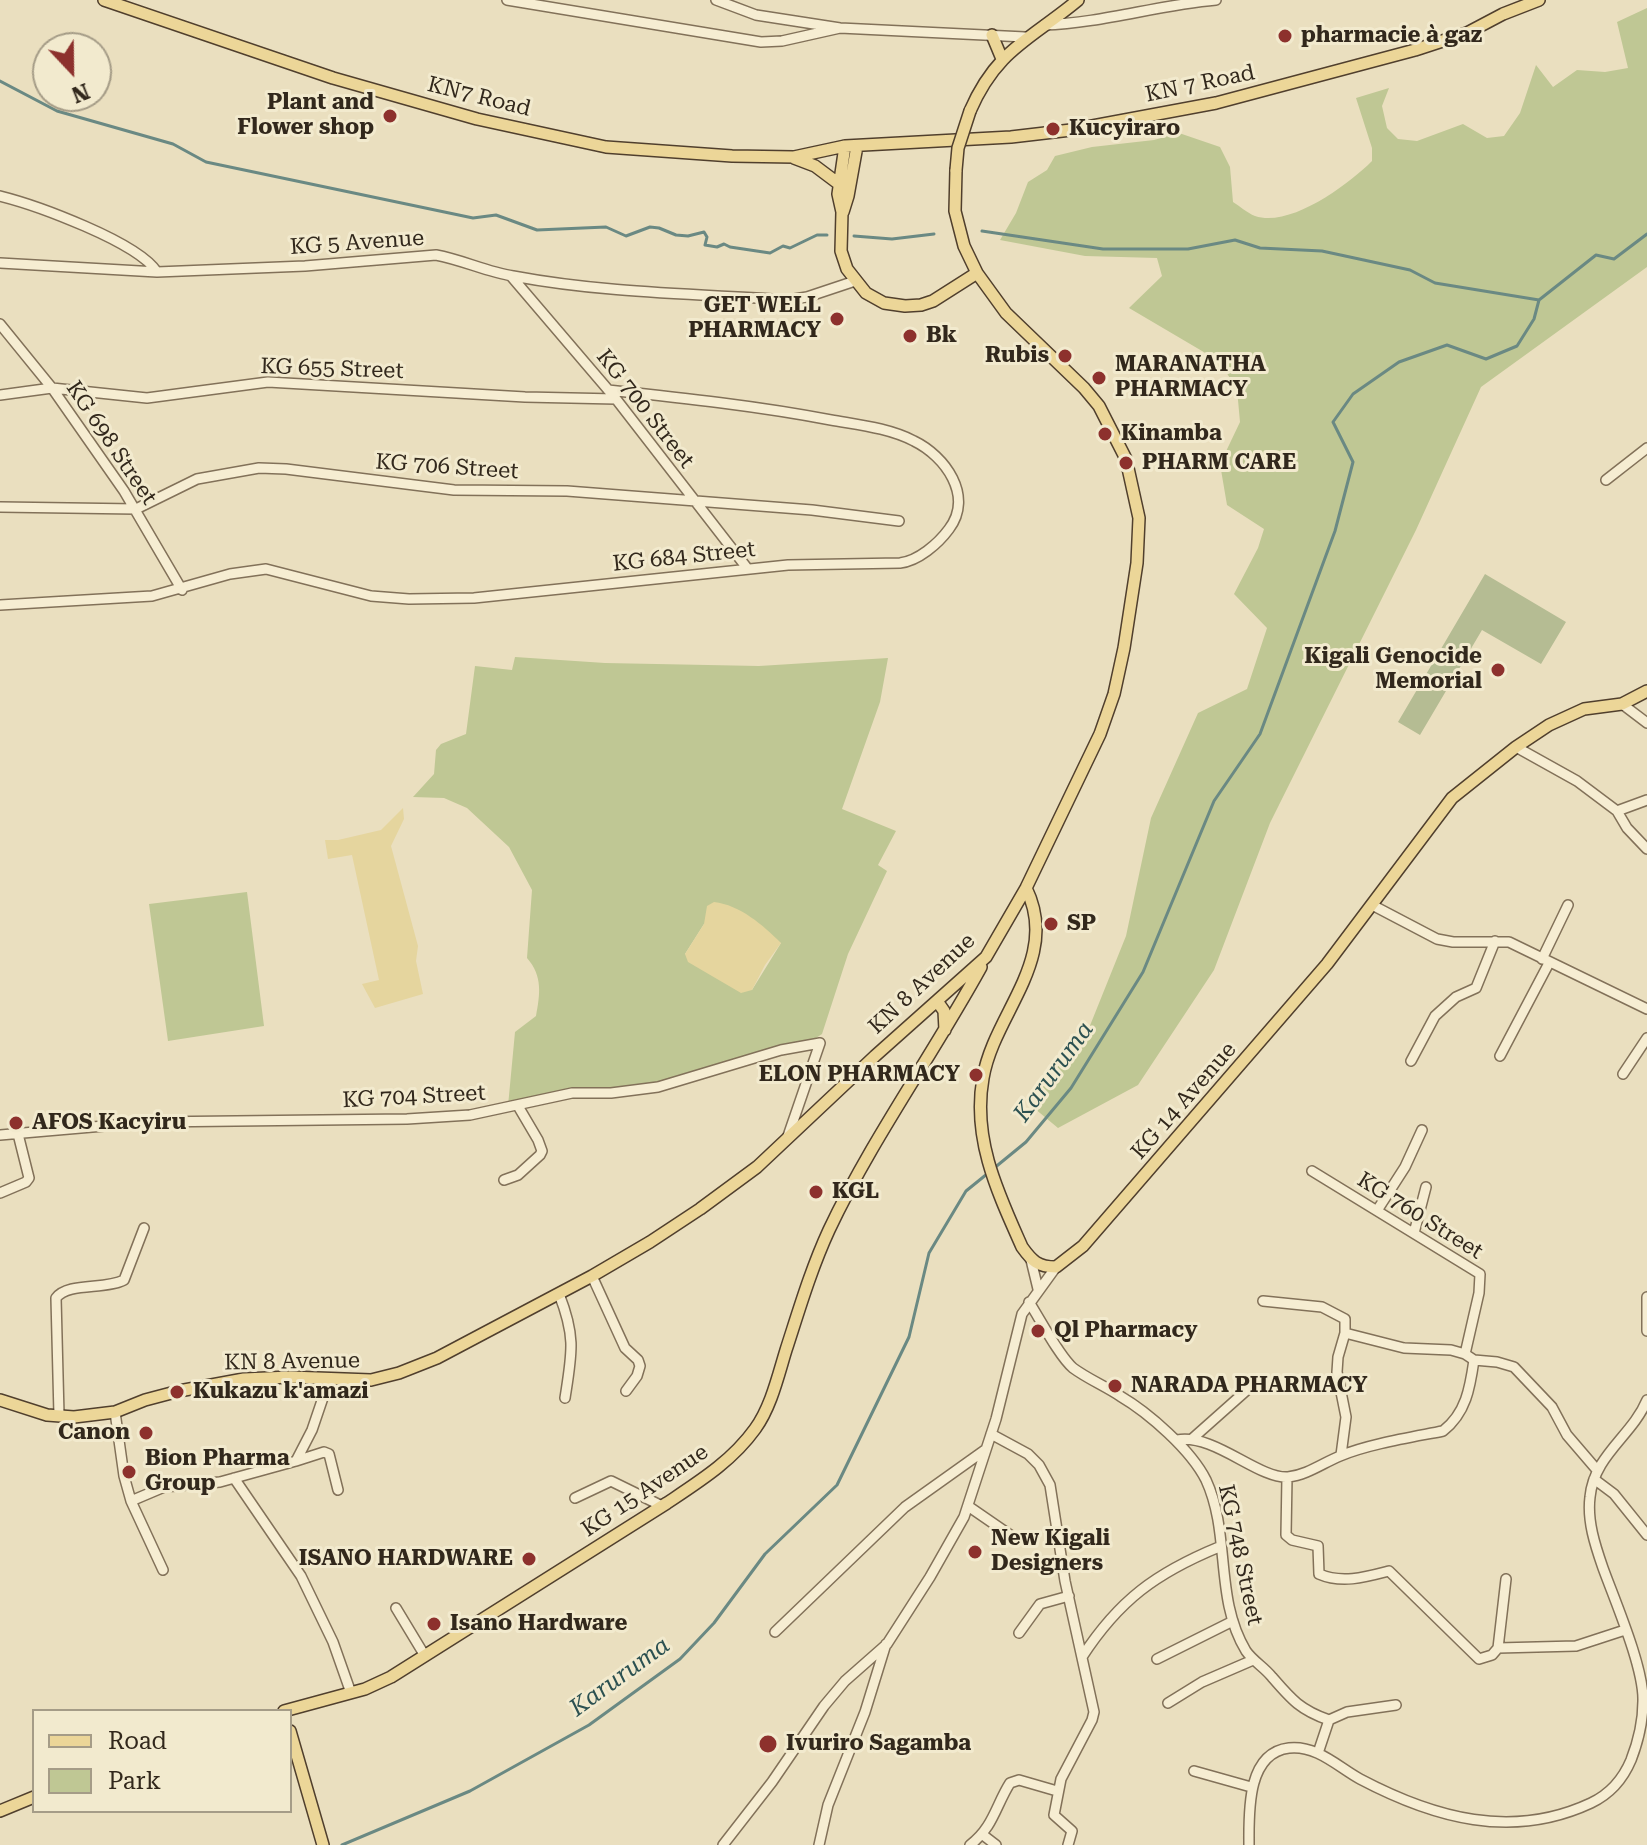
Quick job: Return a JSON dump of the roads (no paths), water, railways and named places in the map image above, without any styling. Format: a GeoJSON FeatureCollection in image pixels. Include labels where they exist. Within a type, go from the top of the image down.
{"type":"FeatureCollection","features":[{"type":"Feature","properties":{"kind":"main road","name":"KN7 Road"},"geometry":{"type":"LineString","coordinates":[[104,0],[333,78],[477,119],[606,147],[794,157],[851,146]]}},
{"type":"Feature","properties":{"kind":"main road","name":"KN 8 Avenue"},"geometry":{"type":"LineString","coordinates":[[0,1400],[47,1415],[74,1417],[115,1412],[145,1400],[214,1383],[290,1377],[371,1380],[399,1373],[491,1332],[650,1242],[757,1167],[986,957],[1026,888],[1094,747],[1114,694],[1137,563],[1139,518],[1126,459],[1099,406],[1006,313],[977,273],[964,246],[955,211],[958,148],[970,111],[986,79],[1025,37],[1078,0]]}},
{"type":"Feature","properties":{"kind":"main road","name":"KN 7 Road"},"geometry":{"type":"LineString","coordinates":[[851,146],[1056,132],[1216,103],[1415,50],[1467,33],[1539,0]]}},
{"type":"Feature","properties":{"kind":"main road"},"geometry":{"type":"LineString","coordinates":[[992,35],[1002,59]]}},
{"type":"Feature","properties":{"kind":"main road"},"geometry":{"type":"LineString","coordinates":[[853,168],[864,155],[881,144]]}},
{"type":"Feature","properties":{"kind":"main road"},"geometry":{"type":"LineString","coordinates":[[851,146],[853,168],[842,212],[841,251],[847,269],[866,293],[884,303],[905,306],[933,301],[977,273]]}},
{"type":"Feature","properties":{"kind":"main road"},"geometry":{"type":"LineString","coordinates":[[842,212],[839,184],[851,146]]}},
{"type":"Feature","properties":{"kind":"main road"},"geometry":{"type":"LineString","coordinates":[[794,157],[815,166],[839,184]]}},
{"type":"Feature","properties":{"kind":"main road","name":"KG 14 Avenue"},"geometry":{"type":"LineString","coordinates":[[1056,1267],[1083,1246],[1318,975],[1374,906],[1452,798],[1549,725],[1584,709],[1622,704],[1647,691]]}},
{"type":"Feature","properties":{"kind":"main road"},"geometry":{"type":"LineString","coordinates":[[1026,888],[1035,917],[1033,954],[984,1070],[980,1110],[986,1158],[1008,1216],[1031,1260],[1039,1265],[1056,1267]]}},
{"type":"Feature","properties":{"kind":"main road","name":"KG 15 Avenue"},"geometry":{"type":"LineString","coordinates":[[291,1709],[351,1693],[391,1677],[709,1476],[735,1454],[757,1427],[771,1396],[828,1232],[855,1179],[986,957]]}},
{"type":"Feature","properties":{"kind":"main road"},"geometry":{"type":"LineString","coordinates":[[950,990],[957,1010]]}},
{"type":"Feature","properties":{"kind":"main road"},"geometry":{"type":"LineString","coordinates":[[937,1001],[944,1011],[945,1028]]}},
{"type":"Feature","properties":{"kind":"main road"},"geometry":{"type":"LineString","coordinates":[[923,1016],[945,1028]]}},
{"type":"Feature","properties":{"kind":"main road"},"geometry":{"type":"LineString","coordinates":[[292,1738],[323,1845]]}},
{"type":"Feature","properties":{"kind":"main road"},"geometry":{"type":"LineString","coordinates":[[0,1811],[32,1798]]}},
{"type":"Feature","properties":{"kind":"street"},"geometry":{"type":"LineString","coordinates":[[507,0],[761,42],[782,41],[840,28]]}},
{"type":"Feature","properties":{"kind":"street"},"geometry":{"type":"LineString","coordinates":[[716,0],[756,15],[840,28],[1025,37]]}},
{"type":"Feature","properties":{"kind":"street"},"geometry":{"type":"LineString","coordinates":[[1044,25],[1078,24],[1174,4],[1216,0]]}},
{"type":"Feature","properties":{"kind":"street"},"geometry":{"type":"LineString","coordinates":[[0,196],[88,228],[146,259],[157,272]]}},
{"type":"Feature","properties":{"kind":"street","name":"KG 5 Avenue"},"geometry":{"type":"LineString","coordinates":[[0,263],[157,272],[305,266],[436,255],[456,258],[511,276],[608,288],[788,300],[855,281]]}},
{"type":"Feature","properties":{"kind":"street","name":"KG 700 Street"},"geometry":{"type":"LineString","coordinates":[[511,276],[616,399],[747,568]]}},
{"type":"Feature","properties":{"kind":"street","name":"KG 698 Street"},"geometry":{"type":"LineString","coordinates":[[0,324],[52,388],[136,509],[182,590]]}},
{"type":"Feature","properties":{"kind":"street","name":"KG 655 Street"},"geometry":{"type":"LineString","coordinates":[[0,395],[52,388],[147,398],[268,382],[525,397],[616,399]]}},
{"type":"Feature","properties":{"kind":"street","name":"KG 684 Street"},"geometry":{"type":"LineString","coordinates":[[0,605],[142,598],[182,590],[230,574],[266,569],[371,596],[409,599],[474,598],[747,568],[900,563],[910,561],[938,541],[954,522],[959,498],[954,479],[924,446],[905,437],[788,411],[608,390]]}},
{"type":"Feature","properties":{"kind":"street"},"geometry":{"type":"LineString","coordinates":[[1606,480],[1647,448]]}},
{"type":"Feature","properties":{"kind":"street","name":"KG 706 Street"},"geometry":{"type":"LineString","coordinates":[[0,507],[136,509],[197,479],[259,468],[454,490],[567,491],[812,510],[899,521]]}},
{"type":"Feature","properties":{"kind":"street"},"geometry":{"type":"LineString","coordinates":[[1622,704],[1647,723]]}},
{"type":"Feature","properties":{"kind":"street"},"geometry":{"type":"LineString","coordinates":[[1516,747],[1577,781],[1617,811],[1627,828],[1647,849]]}},
{"type":"Feature","properties":{"kind":"street"},"geometry":{"type":"LineString","coordinates":[[1617,811],[1647,800]]}},
{"type":"Feature","properties":{"kind":"street"},"geometry":{"type":"LineString","coordinates":[[1500,1056],[1546,961],[1568,905]]}},
{"type":"Feature","properties":{"kind":"street"},"geometry":{"type":"LineString","coordinates":[[1374,906],[1437,939],[1509,942],[1647,1009]]}},
{"type":"Feature","properties":{"kind":"street"},"geometry":{"type":"LineString","coordinates":[[1411,1061],[1435,1016],[1456,997],[1476,988],[1495,941]]}},
{"type":"Feature","properties":{"kind":"street"},"geometry":{"type":"LineString","coordinates":[[1623,1074],[1647,1038]]}},
{"type":"Feature","properties":{"kind":"street","name":"KG 704 Street"},"geometry":{"type":"LineString","coordinates":[[0,1135],[150,1122],[470,1115],[572,1093],[611,1093],[658,1087],[781,1050],[820,1043],[787,1138]]}},
{"type":"Feature","properties":{"kind":"street"},"geometry":{"type":"LineString","coordinates":[[504,1180],[518,1175],[542,1151],[518,1106]]}},
{"type":"Feature","properties":{"kind":"street"},"geometry":{"type":"LineString","coordinates":[[1378,1209],[1405,1167],[1422,1130]]}},
{"type":"Feature","properties":{"kind":"street"},"geometry":{"type":"LineString","coordinates":[[0,1193],[29,1178],[18,1134]]}},
{"type":"Feature","properties":{"kind":"street","name":"KG 760 Street"},"geometry":{"type":"LineString","coordinates":[[1312,1171],[1378,1209],[1481,1276],[1470,1357]]}},
{"type":"Feature","properties":{"kind":"street"},"geometry":{"type":"LineString","coordinates":[[1414,1233],[1426,1187]]}},
{"type":"Feature","properties":{"kind":"street"},"geometry":{"type":"LineString","coordinates":[[59,1415],[56,1298],[66,1289],[94,1288],[124,1280],[144,1228]]}},
{"type":"Feature","properties":{"kind":"street"},"geometry":{"type":"LineString","coordinates":[[1031,1260],[1038,1289]]}},
{"type":"Feature","properties":{"kind":"street"},"geometry":{"type":"LineString","coordinates":[[819,1845],[828,1805],[865,1712],[887,1644],[930,1577],[968,1506],[991,1434],[1016,1332],[1029,1302],[1056,1267]]}},
{"type":"Feature","properties":{"kind":"street"},"geometry":{"type":"LineString","coordinates":[[592,1276],[625,1348],[640,1366],[626,1391]]}},
{"type":"Feature","properties":{"kind":"street"},"geometry":{"type":"LineString","coordinates":[[559,1294],[573,1336],[565,1398]]}},
{"type":"Feature","properties":{"kind":"street"},"geometry":{"type":"LineString","coordinates":[[1647,1297],[1647,1330]]}},
{"type":"Feature","properties":{"kind":"street"},"geometry":{"type":"LineString","coordinates":[[1263,1301],[1332,1311],[1345,1319],[1337,1372],[1346,1417],[1341,1455]]}},
{"type":"Feature","properties":{"kind":"street","name":"KG 748 Street"},"geometry":{"type":"LineString","coordinates":[[1029,1302],[1072,1367],[1120,1396],[1177,1440],[1202,1473],[1214,1501],[1219,1547],[1239,1638],[1253,1660],[1271,1676],[1287,1697],[1329,1720]]}},
{"type":"Feature","properties":{"kind":"street"},"geometry":{"type":"LineString","coordinates":[[1345,1333],[1425,1351],[1451,1350],[1514,1367],[1552,1407],[1567,1435],[1647,1535]]}},
{"type":"Feature","properties":{"kind":"street"},"geometry":{"type":"LineString","coordinates":[[1177,1440],[1193,1438],[1287,1477],[1316,1468],[1341,1455],[1443,1431],[1456,1421],[1465,1406],[1470,1357]]}},
{"type":"Feature","properties":{"kind":"street"},"geometry":{"type":"LineString","coordinates":[[296,1461],[312,1430],[329,1380]]}},
{"type":"Feature","properties":{"kind":"street"},"geometry":{"type":"LineString","coordinates":[[1193,1438],[1247,1390]]}},
{"type":"Feature","properties":{"kind":"street"},"geometry":{"type":"LineString","coordinates":[[1249,1845],[1251,1787],[1262,1767],[1279,1751],[1294,1748],[1318,1753],[1395,1797],[1485,1823],[1510,1824],[1542,1819],[1593,1802],[1610,1792],[1624,1774],[1636,1747],[1644,1699],[1625,1630],[1594,1543],[1589,1513],[1590,1495],[1596,1474],[1618,1440],[1636,1422],[1647,1400]]}},
{"type":"Feature","properties":{"kind":"street"},"geometry":{"type":"LineString","coordinates":[[115,1412],[124,1476],[131,1501],[163,1570]]}},
{"type":"Feature","properties":{"kind":"street"},"geometry":{"type":"LineString","coordinates":[[991,1434],[1028,1454],[1045,1473],[1050,1485],[1094,1716],[1057,1791],[1054,1815],[1072,1831],[1068,1845]]}},
{"type":"Feature","properties":{"kind":"street"},"geometry":{"type":"LineString","coordinates":[[775,1632],[905,1507],[985,1450]]}},
{"type":"Feature","properties":{"kind":"street"},"geometry":{"type":"LineString","coordinates":[[131,1501],[164,1487],[210,1484],[324,1452],[329,1454],[338,1490]]}},
{"type":"Feature","properties":{"kind":"street"},"geometry":{"type":"LineString","coordinates":[[1287,1477],[1286,1535],[1289,1539],[1318,1546],[1319,1574],[1337,1579],[1361,1578],[1389,1571],[1479,1659],[1492,1655],[1498,1648],[1506,1579]]}},
{"type":"Feature","properties":{"kind":"street"},"geometry":{"type":"LineString","coordinates":[[234,1478],[301,1576],[333,1642],[351,1693]]}},
{"type":"Feature","properties":{"kind":"street"},"geometry":{"type":"LineString","coordinates":[[575,1498],[611,1481],[662,1506]]}},
{"type":"Feature","properties":{"kind":"street"},"geometry":{"type":"LineString","coordinates":[[968,1506],[1013,1537]]}},
{"type":"Feature","properties":{"kind":"street"},"geometry":{"type":"LineString","coordinates":[[1082,1657],[1103,1626],[1128,1599],[1180,1565],[1219,1547]]}},
{"type":"Feature","properties":{"kind":"street"},"geometry":{"type":"LineString","coordinates":[[1019,1633],[1040,1604],[1069,1596]]}},
{"type":"Feature","properties":{"kind":"street"},"geometry":{"type":"LineString","coordinates":[[396,1608],[425,1656]]}},
{"type":"Feature","properties":{"kind":"street"},"geometry":{"type":"LineString","coordinates":[[1157,1659],[1233,1621]]}},
{"type":"Feature","properties":{"kind":"street"},"geometry":{"type":"LineString","coordinates":[[1498,1648],[1576,1646],[1625,1630]]}},
{"type":"Feature","properties":{"kind":"street"},"geometry":{"type":"LineString","coordinates":[[723,1845],[824,1706],[845,1681],[887,1644]]}},
{"type":"Feature","properties":{"kind":"street"},"geometry":{"type":"LineString","coordinates":[[1168,1703],[1202,1682],[1253,1660]]}},
{"type":"Feature","properties":{"kind":"street"},"geometry":{"type":"LineString","coordinates":[[1318,1753],[1329,1720],[1347,1712],[1396,1705]]}},
{"type":"Feature","properties":{"kind":"street"},"geometry":{"type":"LineString","coordinates":[[1636,1747],[1647,1750]]}},
{"type":"Feature","properties":{"kind":"street"},"geometry":{"type":"LineString","coordinates":[[1194,1771],[1251,1787]]}},
{"type":"Feature","properties":{"kind":"street"},"geometry":{"type":"LineString","coordinates":[[970,1845],[983,1835],[995,1817],[1010,1783],[1019,1780],[1057,1791]]}},
{"type":"Feature","properties":{"kind":"street"},"geometry":{"type":"LineString","coordinates":[[983,1835],[996,1845]]}},
{"type":"Feature","properties":{"kind":"waterway"},"geometry":{"type":"LineString","coordinates":[[0,81],[57,111],[173,144],[206,162],[473,218],[496,215],[537,230],[606,227],[626,236],[650,227],[676,235],[704,232],[707,237],[705,245],[717,247],[724,244],[770,253],[783,246],[790,248],[817,235],[827,235]]}},
{"type":"Feature","properties":{"kind":"waterway"},"geometry":{"type":"LineString","coordinates":[[982,231],[1103,249],[1188,249],[1235,240],[1260,248],[1322,251],[1410,270],[1435,283],[1539,300],[1596,255],[1614,259],[1647,234]]}},
{"type":"Feature","properties":{"kind":"waterway"},"geometry":{"type":"LineString","coordinates":[[854,236],[892,239],[934,234]]}},
{"type":"Feature","properties":{"kind":"waterway","name":"Karuruma"},"geometry":{"type":"LineString","coordinates":[[993,1169],[1026,1142],[1071,1088],[1143,972],[1214,801],[1260,734],[1335,531],[1353,462],[1333,422],[1353,394],[1399,362],[1447,345],[1486,359],[1517,346],[1534,319],[1539,300]]}},
{"type":"Feature","properties":{"kind":"waterway","name":"Karuruma"},"geometry":{"type":"LineString","coordinates":[[342,1845],[470,1791],[589,1725],[680,1659],[714,1623],[765,1554],[837,1485],[909,1337],[929,1253],[966,1191],[987,1174]]}},
{"type":"Feature","properties":{"kind":"place","name":"pharmacie à gaz"},"geometry":{"type":"Point","coordinates":[1285,36]}},
{"type":"Feature","properties":{"kind":"place","name":"Plant and Flower shop"},"geometry":{"type":"Point","coordinates":[390,116]}},
{"type":"Feature","properties":{"kind":"place","name":"Kucyiraro"},"geometry":{"type":"Point","coordinates":[1053,129]}},
{"type":"Feature","properties":{"kind":"place","name":"GET WELL PHARMACY"},"geometry":{"type":"Point","coordinates":[837,319]}},
{"type":"Feature","properties":{"kind":"place","name":"Bk"},"geometry":{"type":"Point","coordinates":[910,336]}},
{"type":"Feature","properties":{"kind":"place","name":"Rubis"},"geometry":{"type":"Point","coordinates":[1065,356]}},
{"type":"Feature","properties":{"kind":"place","name":"MARANATHA PHARMACY"},"geometry":{"type":"Point","coordinates":[1099,378]}},
{"type":"Feature","properties":{"kind":"place","name":"Kinamba"},"geometry":{"type":"Point","coordinates":[1105,434]}},
{"type":"Feature","properties":{"kind":"place","name":"PHARM CARE"},"geometry":{"type":"Point","coordinates":[1126,463]}},
{"type":"Feature","properties":{"kind":"place","name":"Kigali Genocide Memorial"},"geometry":{"type":"Point","coordinates":[1498,670]}},
{"type":"Feature","properties":{"kind":"place","name":"SP"},"geometry":{"type":"Point","coordinates":[1051,924]}},
{"type":"Feature","properties":{"kind":"place","name":"ELON PHARMACY"},"geometry":{"type":"Point","coordinates":[976,1075]}},
{"type":"Feature","properties":{"kind":"place","name":"AFOS Kacyiru"},"geometry":{"type":"Point","coordinates":[16,1123]}},
{"type":"Feature","properties":{"kind":"place","name":"KGL"},"geometry":{"type":"Point","coordinates":[816,1192]}},
{"type":"Feature","properties":{"kind":"place","name":"Ql Pharmacy"},"geometry":{"type":"Point","coordinates":[1038,1331]}},
{"type":"Feature","properties":{"kind":"place","name":"NARADA PHARMACY"},"geometry":{"type":"Point","coordinates":[1115,1386]}},
{"type":"Feature","properties":{"kind":"place","name":"Kukazu k'amazi"},"geometry":{"type":"Point","coordinates":[177,1392]}},
{"type":"Feature","properties":{"kind":"place","name":"Canon"},"geometry":{"type":"Point","coordinates":[146,1433]}},
{"type":"Feature","properties":{"kind":"place","name":"Bion Pharma Group"},"geometry":{"type":"Point","coordinates":[129,1472]}},
{"type":"Feature","properties":{"kind":"place","name":"New Kigali Designers"},"geometry":{"type":"Point","coordinates":[975,1552]}},
{"type":"Feature","properties":{"kind":"place","name":"ISANO HARDWARE"},"geometry":{"type":"Point","coordinates":[529,1559]}},
{"type":"Feature","properties":{"kind":"place","name":"Isano Hardware"},"geometry":{"type":"Point","coordinates":[434,1624]}},
{"type":"Feature","properties":{"kind":"place","name":"Ivuriro Sagamba"},"geometry":{"type":"Point","coordinates":[768,1744]}}]}
